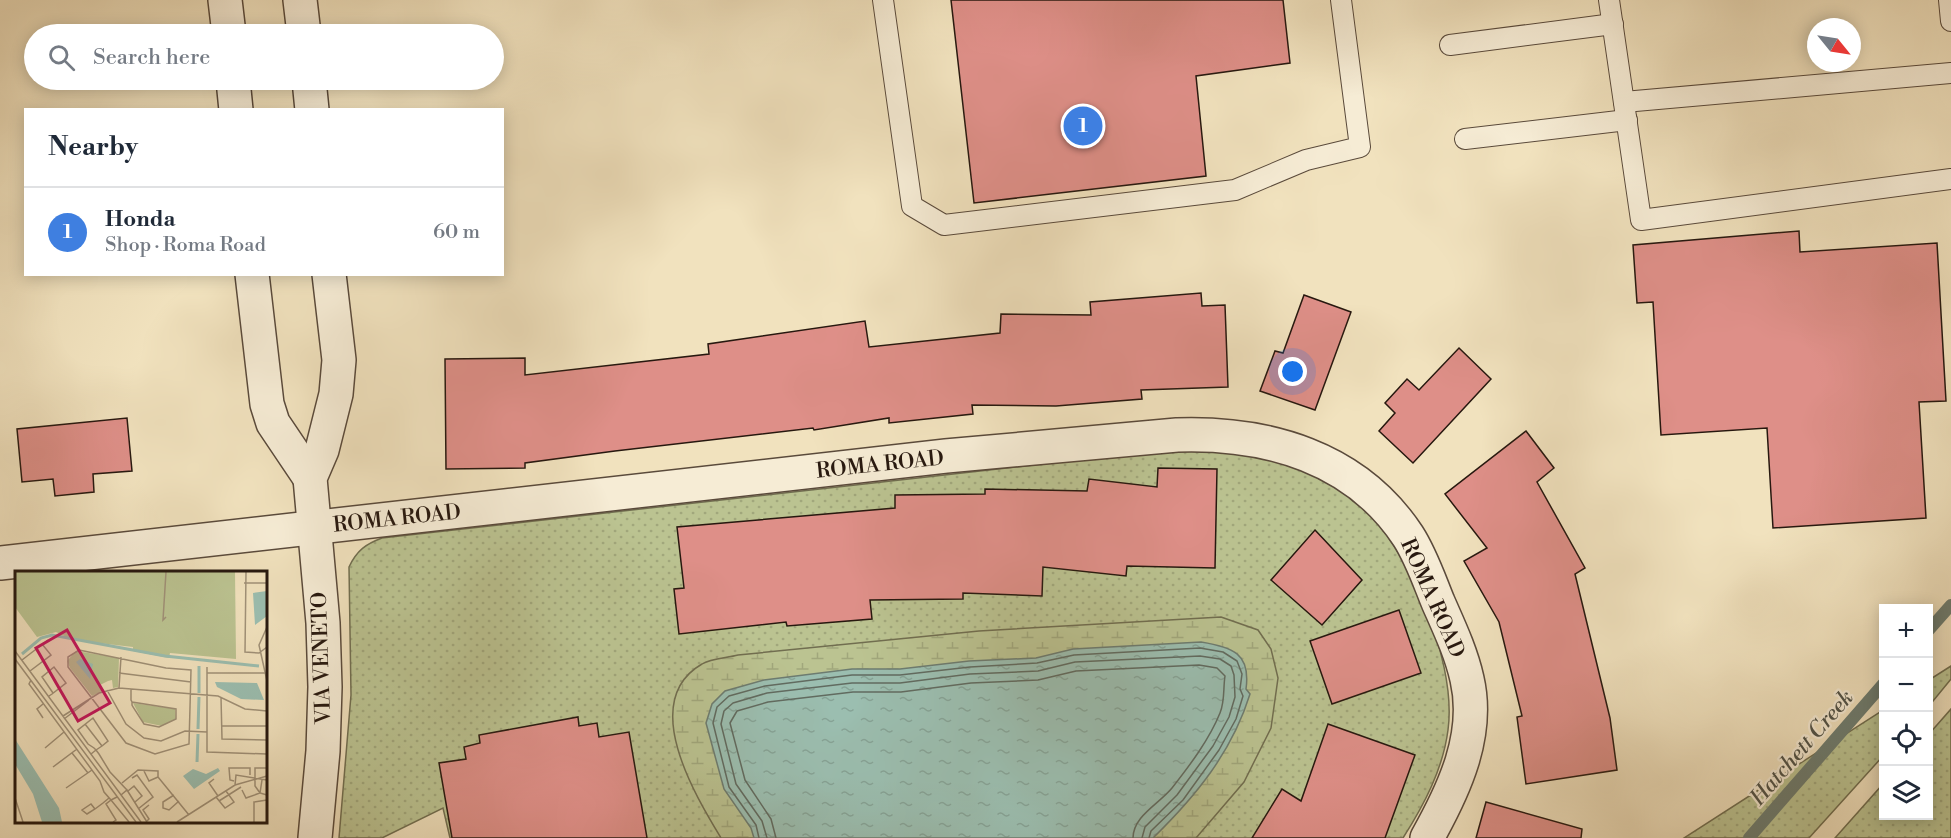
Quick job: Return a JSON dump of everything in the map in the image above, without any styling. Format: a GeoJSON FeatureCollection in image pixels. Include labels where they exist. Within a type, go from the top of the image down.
{"type":"FeatureCollection","features":[{"type":"Feature","properties":{"kind":"street"},"geometry":{"type":"LineString","coordinates":[[225,0],[228,24]]}},
{"type":"Feature","properties":{"kind":"street"},"geometry":{"type":"LineString","coordinates":[[300,0],[303,24]]}},
{"type":"Feature","properties":{"kind":"street"},"geometry":{"type":"LineString","coordinates":[[234,90],[236,108]]}},
{"type":"Feature","properties":{"kind":"street"},"geometry":{"type":"LineString","coordinates":[[310,90],[312,108]]}},
{"type":"Feature","properties":{"kind":"street","name":"VIA VENETO"},"geometry":{"type":"LineString","coordinates":[[252,276],[267,404],[273,423],[310,478]]}},
{"type":"Feature","properties":{"kind":"street","name":"VIA VENETO"},"geometry":{"type":"LineString","coordinates":[[315,838],[326,687],[310,478],[322,450],[336,394],[339,360],[330,276]]}},
{"type":"Feature","properties":{"kind":"street","name":"ROMA ROAD"},"geometry":{"type":"LineString","coordinates":[[0,563],[946,456],[1178,435],[1213,434],[1252,438],[1312,455],[1341,470],[1365,487],[1387,509],[1408,537],[1425,568],[1459,653],[1470,694],[1467,746],[1458,776],[1427,838]]}},
{"type":"Feature","properties":{"kind":"lane"},"geometry":{"type":"LineString","coordinates":[[883,0],[912,206],[944,225],[1236,190],[1306,160],[1360,147],[1341,0]]}},
{"type":"Feature","properties":{"kind":"lane"},"geometry":{"type":"LineString","coordinates":[[1609,0],[1641,220],[1951,179]]}},
{"type":"Feature","properties":{"kind":"lane"},"geometry":{"type":"LineString","coordinates":[[1949,0],[1951,21]]}},
{"type":"Feature","properties":{"kind":"lane"},"geometry":{"type":"LineString","coordinates":[[1450,45],[1612,24]]}},
{"type":"Feature","properties":{"kind":"lane"},"geometry":{"type":"LineString","coordinates":[[1465,139],[1625,111],[1951,73]]}},
{"type":"Feature","properties":{"kind":"green space"},"geometry":{"type":"Polygon","coordinates":[[[1167,450],[1258,455],[1302,466],[1323,475],[1342,487],[1364,507],[1385,533],[1405,564],[1435,632],[1449,700],[1448,730],[1442,759],[1425,800],[1403,838],[450,838],[443,808],[382,838],[339,838],[351,695],[349,567],[359,552],[376,540],[1167,450]]]}},
{"type":"Feature","properties":{"kind":"green space"},"geometry":{"type":"Polygon","coordinates":[[[1221,617],[1258,630],[1271,649],[1278,678],[1271,728],[1244,782],[1196,838],[721,838],[698,798],[678,749],[673,724],[674,701],[683,680],[702,664],[714,659],[979,631],[1221,617]]]}},
{"type":"Feature","properties":{"kind":"green space"},"geometry":{"type":"Polygon","coordinates":[[[1951,666],[1951,679],[1933,701],[1933,677],[1951,666]]]}},
{"type":"Feature","properties":{"kind":"green space"},"geometry":{"type":"Polygon","coordinates":[[[1951,709],[1951,838],[1835,838],[1879,788],[1879,820],[1933,820],[1933,729],[1951,709]]]}},
{"type":"Feature","properties":{"kind":"green space"},"geometry":{"type":"Polygon","coordinates":[[[1879,713],[1879,760],[1809,838],[1684,838],[1879,713]]]}},
{"type":"Feature","properties":{"kind":"water"},"geometry":{"type":"Polygon","coordinates":[[[1201,642],[1222,646],[1237,654],[1245,667],[1246,689],[1250,694],[1233,735],[1211,772],[1184,806],[1153,838],[754,838],[751,828],[724,789],[706,723],[712,704],[725,691],[764,680],[852,669],[900,669],[969,661],[1036,658],[1073,649],[1201,642]]]}},
{"type":"Feature","properties":{"kind":"building"},"geometry":{"type":"Polygon","coordinates":[[[951,0],[1283,0],[1290,63],[1196,76],[1206,176],[974,203],[951,0]]]}},
{"type":"Feature","properties":{"kind":"building"},"geometry":{"type":"Polygon","coordinates":[[[1799,231],[1800,252],[1937,243],[1946,401],[1919,402],[1926,518],[1773,528],[1767,428],[1661,435],[1653,302],[1637,303],[1633,245],[1799,231]]]}},
{"type":"Feature","properties":{"kind":"building"},"geometry":{"type":"Polygon","coordinates":[[[1201,293],[1202,306],[1225,305],[1228,387],[1141,390],[1142,399],[1056,406],[972,405],[973,414],[889,423],[889,418],[814,430],[813,428],[615,451],[525,463],[525,468],[446,469],[445,359],[525,358],[525,375],[709,354],[708,344],[865,321],[869,347],[1000,333],[1001,314],[1091,315],[1090,302],[1201,293]]]}},
{"type":"Feature","properties":{"kind":"building"},"geometry":{"type":"Polygon","coordinates":[[[1304,295],[1351,312],[1315,410],[1260,391],[1275,351],[1283,353],[1304,295]]]}},
{"type":"Feature","properties":{"kind":"building"},"geometry":{"type":"Polygon","coordinates":[[[1459,348],[1491,379],[1413,463],[1379,431],[1395,413],[1385,403],[1407,379],[1419,390],[1459,348]]]}},
{"type":"Feature","properties":{"kind":"building"},"geometry":{"type":"Polygon","coordinates":[[[127,418],[132,471],[93,474],[94,492],[55,496],[53,479],[22,482],[17,429],[127,418]]]}},
{"type":"Feature","properties":{"kind":"building"},"geometry":{"type":"Polygon","coordinates":[[[1526,431],[1554,468],[1537,482],[1585,568],[1575,574],[1610,718],[1617,770],[1526,784],[1517,717],[1522,716],[1499,622],[1464,561],[1487,548],[1445,494],[1526,431]]]}},
{"type":"Feature","properties":{"kind":"building"},"geometry":{"type":"Polygon","coordinates":[[[1158,468],[1217,469],[1215,568],[1127,566],[1126,576],[1043,567],[1042,596],[963,593],[963,599],[870,600],[872,619],[787,626],[786,622],[679,634],[674,589],[684,588],[677,527],[895,508],[895,495],[985,494],[985,489],[1087,491],[1089,479],[1157,487],[1158,468]]]}},
{"type":"Feature","properties":{"kind":"building"},"geometry":{"type":"Polygon","coordinates":[[[1315,530],[1362,580],[1322,625],[1271,580],[1315,530]]]}},
{"type":"Feature","properties":{"kind":"building"},"geometry":{"type":"Polygon","coordinates":[[[1399,610],[1421,673],[1332,704],[1310,641],[1399,610]]]}},
{"type":"Feature","properties":{"kind":"building"},"geometry":{"type":"Polygon","coordinates":[[[578,717],[579,726],[597,723],[599,737],[629,732],[647,838],[452,838],[439,763],[466,759],[464,747],[480,743],[479,735],[578,717]]]}},
{"type":"Feature","properties":{"kind":"building"},"geometry":{"type":"Polygon","coordinates":[[[1328,724],[1415,755],[1385,838],[1252,838],[1282,789],[1301,801],[1328,724]]]}},
{"type":"Feature","properties":{"kind":"building"},"geometry":{"type":"Polygon","coordinates":[[[1486,802],[1582,829],[1581,838],[1476,838],[1486,802]]]}},
{"type":"Feature","properties":{"kind":"waterway","name":"Hatchett Creek"},"geometry":{"type":"LineString","coordinates":[[1933,625],[1951,605]]}},
{"type":"Feature","properties":{"kind":"waterway","name":"Hatchett Creek"},"geometry":{"type":"LineString","coordinates":[[1749,838],[1879,689]]}},
{"type":"Feature","properties":{"kind":"place","name":"Honda"},"geometry":{"type":"Point","coordinates":[1083,126]}}]}
